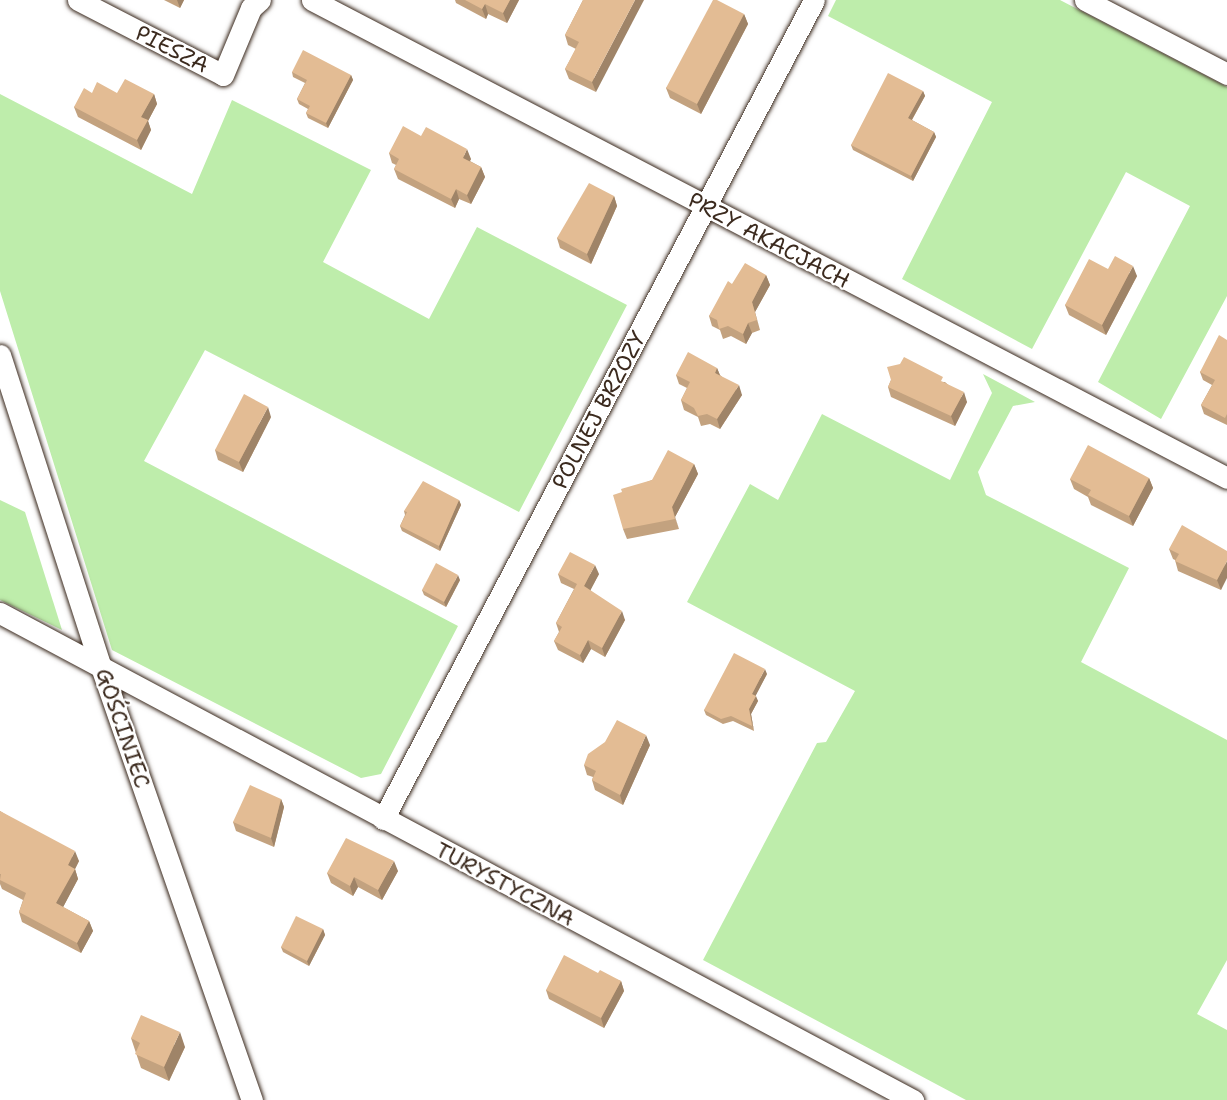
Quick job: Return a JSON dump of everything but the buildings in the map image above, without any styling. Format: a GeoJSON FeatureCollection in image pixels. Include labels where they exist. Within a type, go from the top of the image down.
{"type":"FeatureCollection","features":[{"type":"Feature","properties":{"kind":"street","name":"PIESZA"},"geometry":{"type":"LineString","coordinates":[[78,0],[223,75],[251,8],[260,0]]}},
{"type":"Feature","properties":{"kind":"street","name":"PRZY AKACJACH"},"geometry":{"type":"LineString","coordinates":[[312,0],[1227,478]]}},
{"type":"Feature","properties":{"kind":"street","name":"POLNEJ BRZOZY"},"geometry":{"type":"LineString","coordinates":[[383,819],[670,277],[703,205],[814,0]]}},
{"type":"Feature","properties":{"kind":"street"},"geometry":{"type":"LineString","coordinates":[[1085,0],[1227,74]]}},
{"type":"Feature","properties":{"kind":"street","name":"GOŚCINIEC"},"geometry":{"type":"LineString","coordinates":[[0,355],[100,664],[252,1100]]}},
{"type":"Feature","properties":{"kind":"street","name":"TURYSTYCZNA"},"geometry":{"type":"LineString","coordinates":[[0,613],[100,664],[383,819],[913,1100]]}},
{"type":"Feature","properties":{"kind":"green space"},"geometry":{"type":"Polygon","coordinates":[[[836,0],[1060,0],[1227,87],[1227,296],[1161,419],[1098,382],[1190,206],[1126,172],[1032,349],[902,279],[992,102],[828,16],[836,0]]]}},
{"type":"Feature","properties":{"kind":"green space"},"geometry":{"type":"Polygon","coordinates":[[[0,94],[192,194],[232,100],[371,170],[323,262],[429,319],[477,227],[627,305],[519,512],[205,350],[144,461],[458,626],[381,774],[361,778],[112,650],[0,291],[0,94]]]}},
{"type":"Feature","properties":{"kind":"green space"},"geometry":{"type":"Polygon","coordinates":[[[983,374],[1035,402],[1013,406],[978,472],[986,495],[1129,568],[1081,662],[1227,740],[1227,960],[1197,1014],[1227,1030],[1227,1100],[966,1100],[703,960],[817,743],[826,742],[855,691],[687,602],[750,484],[778,500],[822,414],[950,480],[992,393],[983,374]]]}},
{"type":"Feature","properties":{"kind":"green space"},"geometry":{"type":"Polygon","coordinates":[[[0,500],[25,512],[62,630],[0,600],[0,500]]]}}]}
